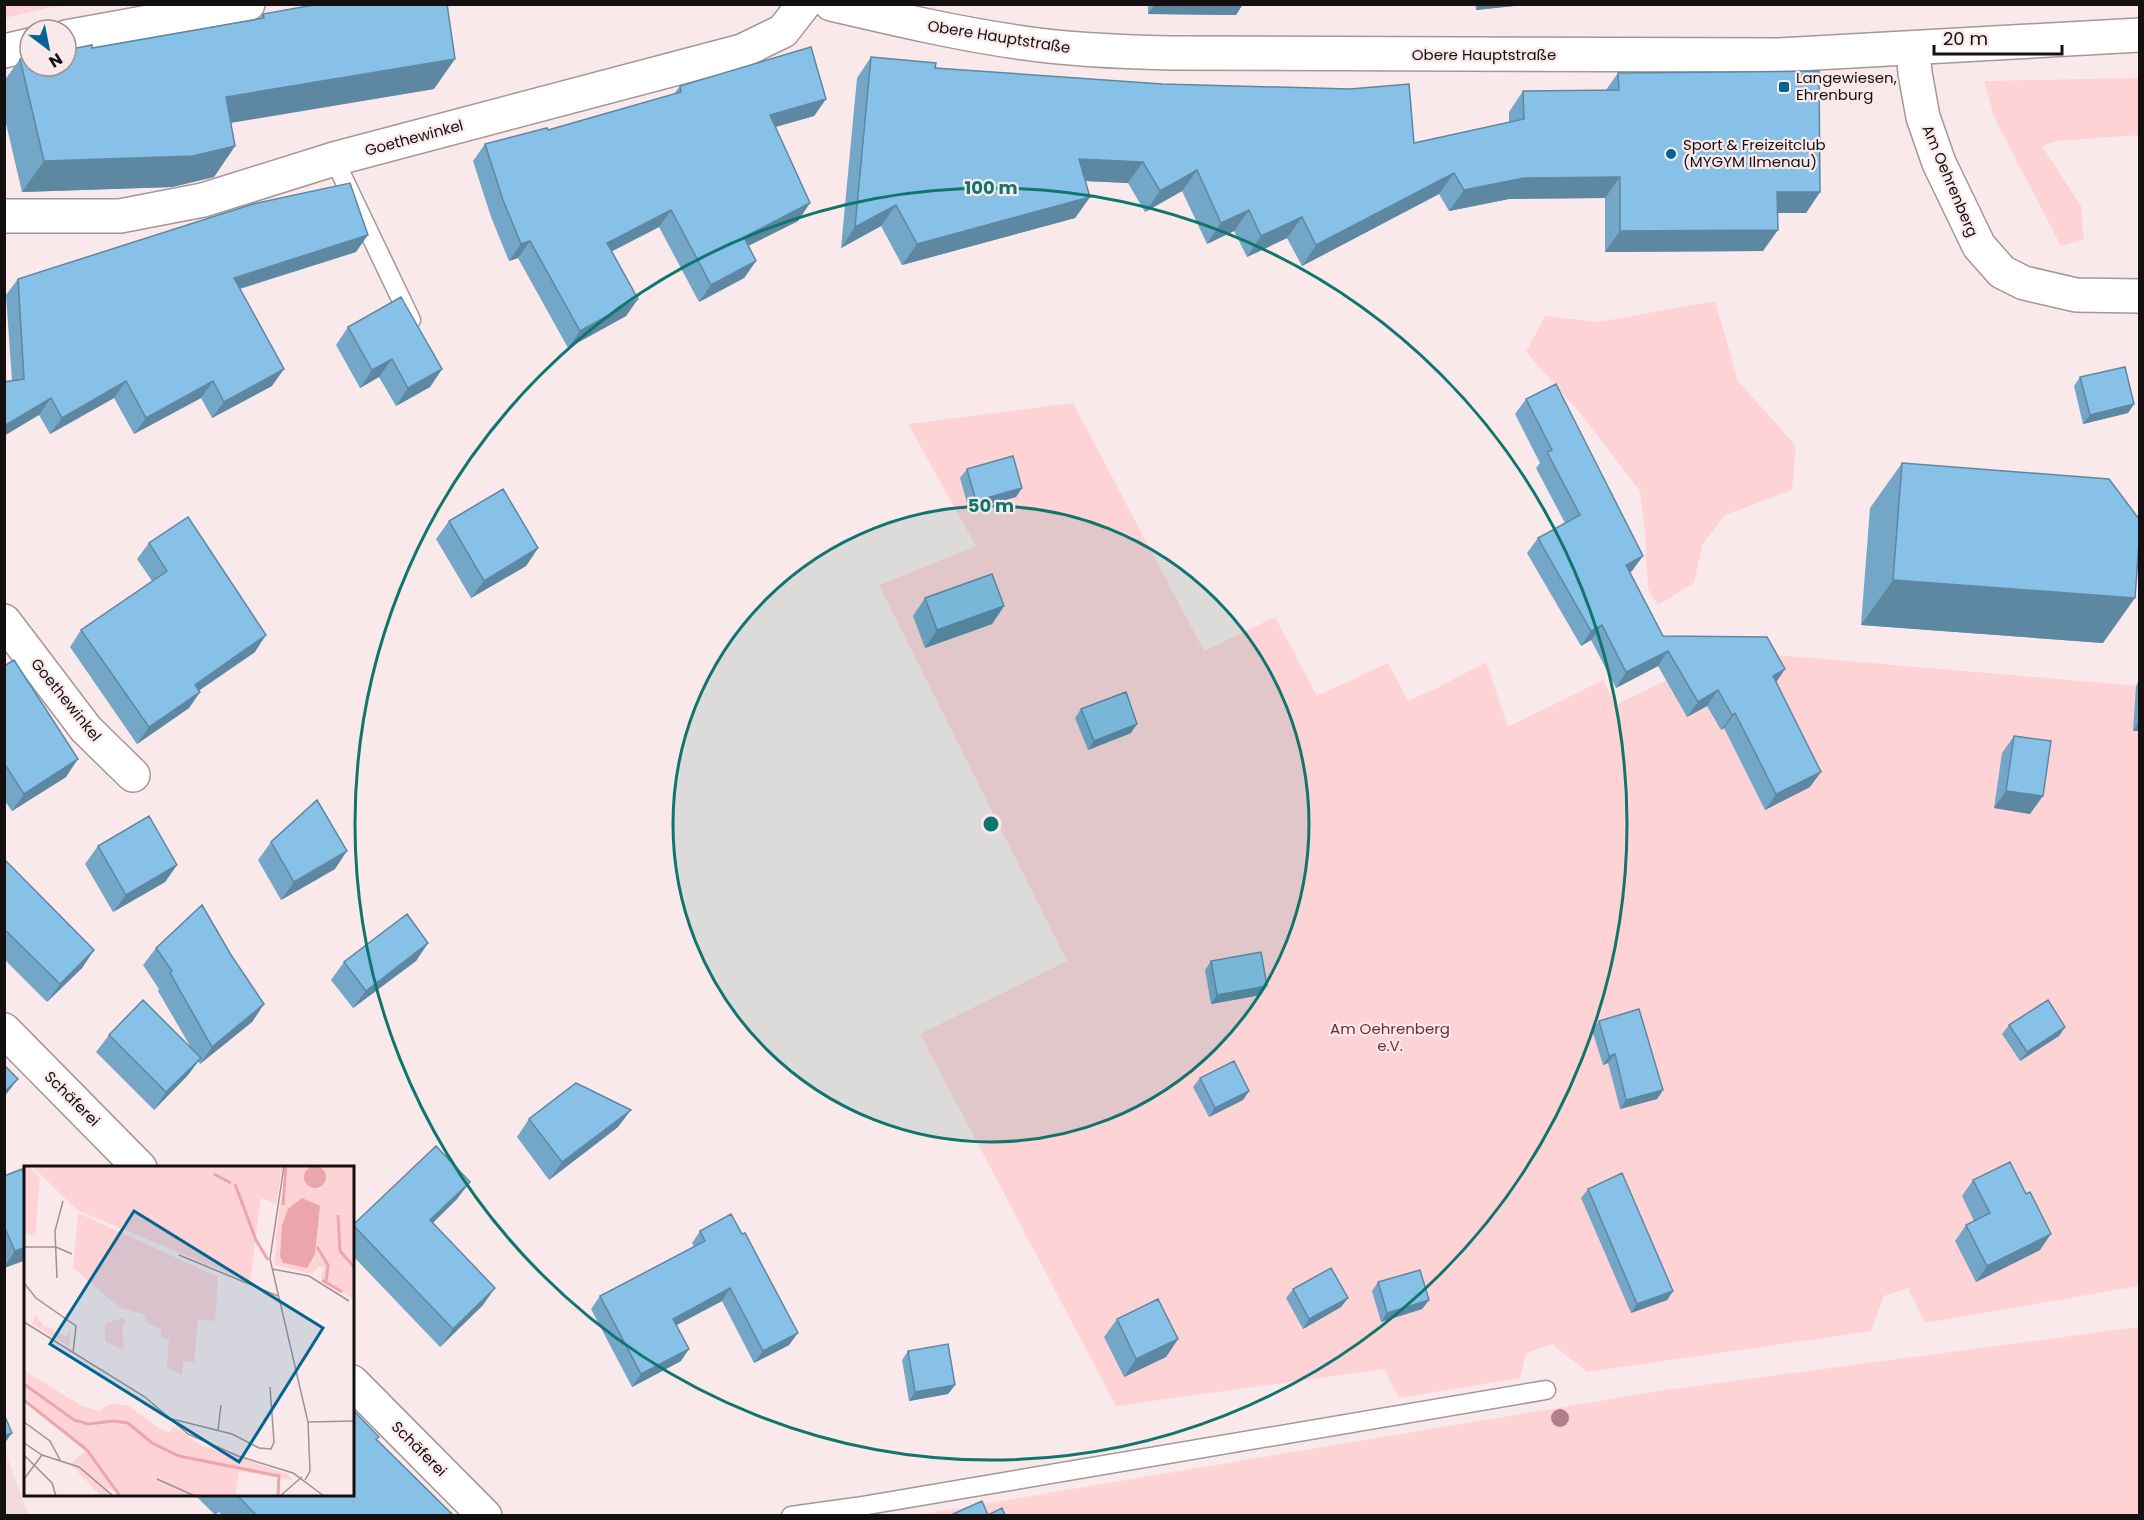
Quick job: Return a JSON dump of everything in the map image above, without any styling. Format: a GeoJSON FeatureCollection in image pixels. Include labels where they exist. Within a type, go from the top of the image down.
{"type":"FeatureCollection","features":[{"type":"Feature","properties":{"kind":"street"},"geometry":{"type":"LineString","coordinates":[[78,35],[248,4]]}},
{"type":"Feature","properties":{"kind":"street","name":"Goethewinkel"},"geometry":{"type":"LineString","coordinates":[[4,216],[120,216],[203,200],[334,159],[742,51],[783,32],[804,4]]}},
{"type":"Feature","properties":{"kind":"street","name":"Obere Hauptstraße"},"geometry":{"type":"LineString","coordinates":[[831,4],[928,26],[1025,43],[1104,51],[1434,55],[1779,55],[2139,35]]}},
{"type":"Feature","properties":{"kind":"street","name":"Am Oehrenberg"},"geometry":{"type":"LineString","coordinates":[[1913,49],[1915,73],[1926,126],[1939,164],[1979,246],[2002,272],[2024,283],[2076,295],[2139,296]]}},
{"type":"Feature","properties":{"kind":"street","name":"Goethewinkel"},"geometry":{"type":"LineString","coordinates":[[4,621],[86,729],[133,775]]}},
{"type":"Feature","properties":{"kind":"street","name":"Schäferei"},"geometry":{"type":"LineString","coordinates":[[4,1030],[139,1166]]}},
{"type":"Feature","properties":{"kind":"street","name":"Schäferei"},"geometry":{"type":"LineString","coordinates":[[354,1384],[485,1515]]}},
{"type":"Feature","properties":{"kind":"lane"},"geometry":{"type":"LineString","coordinates":[[334,159],[422,340]]}},
{"type":"Feature","properties":{"kind":"lane"},"geometry":{"type":"LineString","coordinates":[[790,1515],[891,1501],[1546,1390]]}},
{"type":"Feature","properties":{"kind":"shaded area"},"geometry":{"type":"Polygon","coordinates":[[[5,1451],[28,1515],[5,1515],[5,1451]]]}},
{"type":"Feature","properties":{"kind":"green space"},"geometry":{"type":"Polygon","coordinates":[[[5,4],[71,5],[5,18],[5,4]]]}},
{"type":"Feature","properties":{"kind":"green space"},"geometry":{"type":"Polygon","coordinates":[[[2139,78],[2139,135],[2057,141],[2042,146],[2081,206],[2084,240],[2061,246],[1994,117],[1984,81],[2139,78]]]}},
{"type":"Feature","properties":{"kind":"green space"},"geometry":{"type":"Polygon","coordinates":[[[1715,301],[1738,381],[1796,446],[1792,490],[1725,515],[1702,545],[1694,583],[1658,605],[1648,589],[1640,491],[1580,413],[1526,352],[1545,316],[1599,322],[1715,301]]]}},
{"type":"Feature","properties":{"kind":"green space","name":"Am Oehrenberg e.V."},"geometry":{"type":"Polygon","coordinates":[[[1073,403],[1204,651],[1275,617],[1317,696],[1388,663],[1408,701],[1486,662],[1508,727],[1603,680],[1616,705],[1723,652],[2139,686],[2139,1286],[1925,1323],[1908,1288],[1884,1296],[1871,1331],[1587,1372],[1552,1344],[1526,1353],[1520,1378],[1399,1398],[1384,1369],[1116,1406],[920,1034],[1067,961],[879,585],[976,546],[908,424],[1073,403]]]}},
{"type":"Feature","properties":{"kind":"green space"},"geometry":{"type":"Polygon","coordinates":[[[2139,1327],[2139,1515],[911,1516],[1666,1390],[2139,1327]]]}},
{"type":"Feature","properties":{"kind":"building"},"geometry":{"type":"Polygon","coordinates":[[[319,4],[447,4],[455,59],[226,97],[235,146],[193,156],[44,161],[24,78],[78,78],[78,48],[92,45],[92,48],[264,18],[263,14],[319,4]]]}},
{"type":"Feature","properties":{"kind":"building"},"geometry":{"type":"Polygon","coordinates":[[[811,47],[826,99],[770,115],[810,203],[744,237],[756,261],[711,285],[671,210],[607,243],[638,299],[580,331],[530,241],[521,244],[503,200],[485,144],[547,128],[548,130],[681,92],[680,86],[811,47]]]}},
{"type":"Feature","properties":{"kind":"building"},"geometry":{"type":"Polygon","coordinates":[[[871,57],[936,63],[935,68],[1162,84],[1350,89],[1409,84],[1414,143],[1524,119],[1523,91],[1619,90],[1618,73],[1819,71],[1820,192],[1777,192],[1778,230],[1620,231],[1620,177],[1524,178],[1464,190],[1454,173],[1316,245],[1302,217],[1261,236],[1249,210],[1221,223],[1197,170],[1160,191],[1143,162],[1079,159],[1090,197],[917,244],[896,205],[855,227],[871,57]]]}},
{"type":"Feature","properties":{"kind":"building"},"geometry":{"type":"Polygon","coordinates":[[[350,183],[368,235],[234,278],[284,369],[224,402],[213,381],[146,418],[126,381],[62,418],[51,398],[4,426],[4,382],[24,379],[18,279],[253,204],[350,183]]]}},
{"type":"Feature","properties":{"kind":"building"},"geometry":{"type":"Polygon","coordinates":[[[401,297],[442,369],[408,388],[392,359],[372,370],[348,327],[401,297]]]}},
{"type":"Feature","properties":{"kind":"building"},"geometry":{"type":"Polygon","coordinates":[[[2125,367],[2134,404],[2090,415],[2080,377],[2125,367]]]}},
{"type":"Feature","properties":{"kind":"building"},"geometry":{"type":"Polygon","coordinates":[[[1556,384],[1643,556],[1626,565],[1663,636],[1767,637],[1785,669],[1773,676],[1821,772],[1776,794],[1735,713],[1732,715],[1718,690],[1698,702],[1668,651],[1626,672],[1602,625],[1591,631],[1538,538],[1580,515],[1547,452],[1552,450],[1526,399],[1556,384]]]}},
{"type":"Feature","properties":{"kind":"building"},"geometry":{"type":"Polygon","coordinates":[[[1013,456],[1022,488],[976,501],[967,469],[1013,456]]]}},
{"type":"Feature","properties":{"kind":"building"},"geometry":{"type":"Polygon","coordinates":[[[1902,463],[2109,479],[2139,519],[2135,598],[1893,580],[1902,463]]]}},
{"type":"Feature","properties":{"kind":"building"},"geometry":{"type":"Polygon","coordinates":[[[503,489],[538,548],[484,581],[449,521],[503,489]]]}},
{"type":"Feature","properties":{"kind":"building"},"geometry":{"type":"Polygon","coordinates":[[[188,517],[266,635],[195,685],[200,692],[149,727],[81,630],[167,571],[149,543],[188,517]]]}},
{"type":"Feature","properties":{"kind":"building"},"geometry":{"type":"Polygon","coordinates":[[[992,574],[1004,606],[937,630],[925,598],[992,574]]]}},
{"type":"Feature","properties":{"kind":"building"},"geometry":{"type":"Polygon","coordinates":[[[14,660],[78,759],[24,794],[4,763],[4,666],[14,660]]]}},
{"type":"Feature","properties":{"kind":"building"},"geometry":{"type":"Polygon","coordinates":[[[1126,692],[1137,724],[1094,741],[1081,709],[1126,692]]]}},
{"type":"Feature","properties":{"kind":"building"},"geometry":{"type":"Polygon","coordinates":[[[2014,736],[2051,741],[2043,796],[2006,791],[2014,736]]]}},
{"type":"Feature","properties":{"kind":"building"},"geometry":{"type":"Polygon","coordinates":[[[317,800],[347,851],[294,882],[271,842],[317,800]]]}},
{"type":"Feature","properties":{"kind":"building"},"geometry":{"type":"Polygon","coordinates":[[[149,816],[177,865],[126,895],[98,846],[149,816]]]}},
{"type":"Feature","properties":{"kind":"building"},"geometry":{"type":"Polygon","coordinates":[[[4,859],[94,950],[60,984],[4,929],[4,859]]]}},
{"type":"Feature","properties":{"kind":"building"},"geometry":{"type":"Polygon","coordinates":[[[202,905],[231,955],[264,1004],[212,1047],[170,973],[172,971],[156,948],[202,905]]]}},
{"type":"Feature","properties":{"kind":"building"},"geometry":{"type":"Polygon","coordinates":[[[407,914],[428,943],[366,991],[344,962],[407,914]]]}},
{"type":"Feature","properties":{"kind":"building"},"geometry":{"type":"Polygon","coordinates":[[[1261,952],[1267,986],[1217,995],[1211,961],[1261,952]]]}},
{"type":"Feature","properties":{"kind":"building"},"geometry":{"type":"Polygon","coordinates":[[[143,1000],[201,1058],[166,1092],[109,1035],[143,1000]]]}},
{"type":"Feature","properties":{"kind":"building"},"geometry":{"type":"Polygon","coordinates":[[[2048,1000],[2065,1027],[2027,1052],[2009,1025],[2048,1000]]]}},
{"type":"Feature","properties":{"kind":"building"},"geometry":{"type":"Polygon","coordinates":[[[1639,1009],[1663,1090],[1626,1100],[1615,1054],[1609,1056],[1599,1021],[1639,1009]]]}},
{"type":"Feature","properties":{"kind":"building"},"geometry":{"type":"Polygon","coordinates":[[[1234,1061],[1249,1091],[1215,1108],[1200,1078],[1234,1061]]]}},
{"type":"Feature","properties":{"kind":"building"},"geometry":{"type":"Polygon","coordinates":[[[4,1065],[18,1079],[4,1092],[4,1065]]]}},
{"type":"Feature","properties":{"kind":"building"},"geometry":{"type":"Polygon","coordinates":[[[576,1083],[631,1110],[562,1162],[529,1119],[576,1083]]]}},
{"type":"Feature","properties":{"kind":"building"},"geometry":{"type":"Polygon","coordinates":[[[436,1146],[470,1182],[430,1220],[495,1288],[453,1329],[354,1224],[436,1146]]]}},
{"type":"Feature","properties":{"kind":"building"},"geometry":{"type":"Polygon","coordinates":[[[2010,1162],[2026,1194],[2030,1192],[2051,1234],[1987,1266],[1966,1225],[1990,1213],[1973,1180],[2010,1162]]]}},
{"type":"Feature","properties":{"kind":"building"},"geometry":{"type":"Polygon","coordinates":[[[22,1169],[24,1174],[24,1248],[15,1251],[4,1226],[4,1176],[22,1169]]]}},
{"type":"Feature","properties":{"kind":"building"},"geometry":{"type":"Polygon","coordinates":[[[1622,1173],[1673,1291],[1637,1304],[1588,1189],[1622,1173]]]}},
{"type":"Feature","properties":{"kind":"building"},"geometry":{"type":"Polygon","coordinates":[[[731,1214],[742,1234],[745,1233],[798,1333],[763,1351],[730,1288],[673,1319],[689,1349],[641,1374],[600,1296],[705,1241],[700,1231],[731,1214]]]}},
{"type":"Feature","properties":{"kind":"building"},"geometry":{"type":"Polygon","coordinates":[[[1331,1268],[1348,1298],[1309,1319],[1293,1289],[1331,1268]]]}},
{"type":"Feature","properties":{"kind":"building"},"geometry":{"type":"Polygon","coordinates":[[[1420,1270],[1429,1300],[1387,1313],[1378,1282],[1420,1270]]]}},
{"type":"Feature","properties":{"kind":"building"},"geometry":{"type":"Polygon","coordinates":[[[1158,1299],[1178,1339],[1136,1359],[1117,1319],[1158,1299]]]}},
{"type":"Feature","properties":{"kind":"building"},"geometry":{"type":"Polygon","coordinates":[[[948,1344],[955,1385],[915,1392],[908,1351],[948,1344]]]}},
{"type":"Feature","properties":{"kind":"building"},"geometry":{"type":"Polygon","coordinates":[[[354,1411],[379,1437],[376,1439],[453,1515],[256,1515],[238,1496],[354,1496],[354,1411]]]}},
{"type":"Feature","properties":{"kind":"building"},"geometry":{"type":"Polygon","coordinates":[[[4,1414],[12,1433],[4,1436],[4,1414]]]}},
{"type":"Feature","properties":{"kind":"building"},"geometry":{"type":"Polygon","coordinates":[[[982,1501],[988,1515],[951,1515],[982,1501]]]}},
{"type":"Feature","properties":{"kind":"building"},"geometry":{"type":"Polygon","coordinates":[[[1002,1508],[1005,1515],[988,1515],[1002,1508]]]}},
{"type":"Feature","properties":{"kind":"place","name":"Langewiesen, Ehrenburg"},"geometry":{"type":"Point","coordinates":[1784,87]}},
{"type":"Feature","properties":{"kind":"place","name":"Sport & Freizeitclub (MYGYM Ilmenau)"},"geometry":{"type":"Point","coordinates":[1671,154]}}]}
